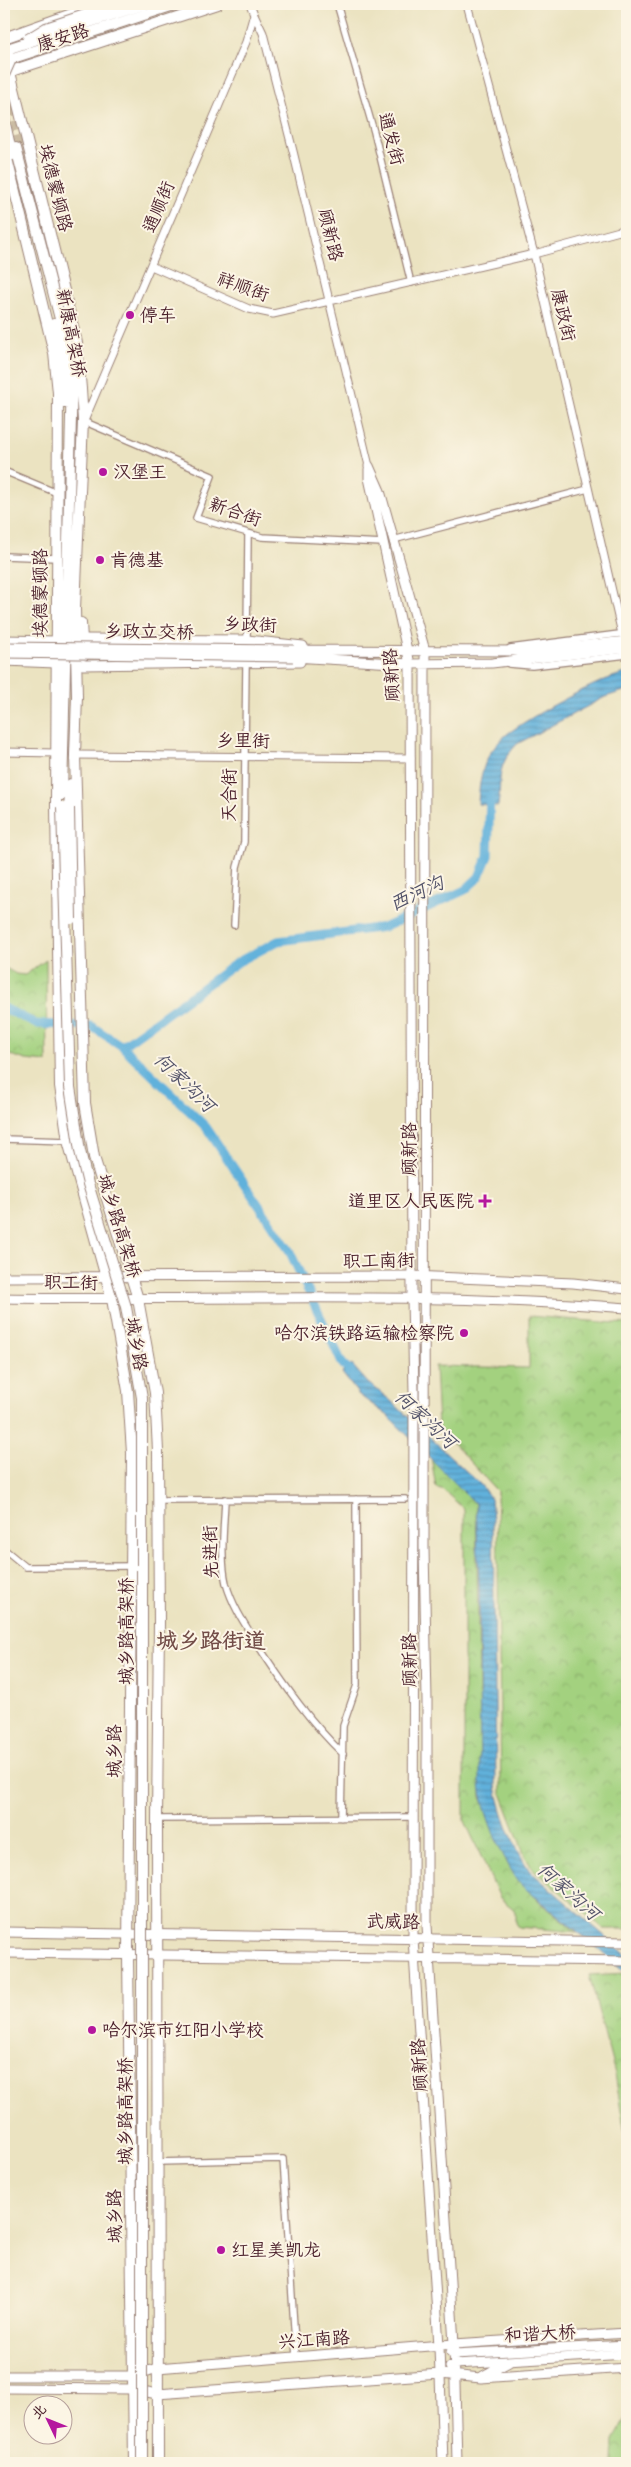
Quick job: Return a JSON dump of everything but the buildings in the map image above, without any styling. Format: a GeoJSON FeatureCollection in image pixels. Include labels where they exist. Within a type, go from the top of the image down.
{"type":"FeatureCollection","features":[{"type":"Feature","properties":{"kind":"highway","name":"康安路"},"geometry":{"type":"LineString","coordinates":[[4,38],[100,4]]}},
{"type":"Feature","properties":{"kind":"highway"},"geometry":{"type":"LineString","coordinates":[[6,73],[14,55],[37,32],[118,4]]}},
{"type":"Feature","properties":{"kind":"highway"},"geometry":{"type":"LineString","coordinates":[[4,50],[145,4]]}},
{"type":"Feature","properties":{"kind":"highway"},"geometry":{"type":"LineString","coordinates":[[4,61],[177,4]]}},
{"type":"Feature","properties":{"kind":"highway"},"geometry":{"type":"LineString","coordinates":[[6,73],[40,57],[202,4]]}},
{"type":"Feature","properties":{"kind":"highway","name":"康安路"},"geometry":{"type":"LineString","coordinates":[[6,73],[217,4]]}},
{"type":"Feature","properties":{"kind":"highway","name":"埃德蒙顿路"},"geometry":{"type":"LineString","coordinates":[[4,45],[77,343],[84,421],[75,609],[77,696],[75,755],[85,1103],[94,1157],[130,1276]]}},
{"type":"Feature","properties":{"kind":"highway","name":"新康高架桥"},"geometry":{"type":"LineString","coordinates":[[4,119],[64,372],[65,419],[59,558]]}},
{"type":"Feature","properties":{"kind":"highway","name":"埃德蒙顿路"},"geometry":{"type":"LineString","coordinates":[[4,146],[6,166],[54,354],[58,393],[57,492],[59,558]]}},
{"type":"Feature","properties":{"kind":"highway","name":"埃德蒙顿路"},"geometry":{"type":"LineString","coordinates":[[60,756],[60,642],[72,375],[68,350],[19,148],[79,368]]}},
{"type":"Feature","properties":{"kind":"highway"},"geometry":{"type":"LineString","coordinates":[[59,558],[60,642]]}},
{"type":"Feature","properties":{"kind":"highway"},"geometry":{"type":"LineString","coordinates":[[75,609],[82,625],[83,639],[83,665],[77,696]]}},
{"type":"Feature","properties":{"kind":"highway","name":"埃德蒙顿路"},"geometry":{"type":"LineString","coordinates":[[60,642],[56,663],[60,756],[66,808]]}},
{"type":"Feature","properties":{"kind":"highway","name":"埃德蒙顿路"},"geometry":{"type":"LineString","coordinates":[[66,808],[75,755]]}},
{"type":"Feature","properties":{"kind":"highway","name":"城乡路"},"geometry":{"type":"LineString","coordinates":[[60,756],[56,794],[60,1086],[68,1141],[112,1300],[128,1391],[132,1453],[128,1955],[134,2463]]}},
{"type":"Feature","properties":{"kind":"highway","name":"城乡路高架桥"},"geometry":{"type":"LineString","coordinates":[[66,808],[67,1047],[71,1096],[80,1151],[88,1184],[126,1307],[142,1398],[142,2463]]}},
{"type":"Feature","properties":{"kind":"highway","name":"城乡路高架桥"},"geometry":{"type":"LineString","coordinates":[[66,808],[76,1085],[85,1149],[133,1314],[144,1370],[148,1418],[149,2463]]}},
{"type":"Feature","properties":{"kind":"highway","name":"城乡路"},"geometry":{"type":"LineString","coordinates":[[130,1276],[138,1299],[155,1393],[159,1623],[157,1819],[158,2463]]}},
{"type":"Feature","properties":{"kind":"highway"},"geometry":{"type":"LineString","coordinates":[[132,2232],[136,2186],[136,1906],[141,1839]]}},
{"type":"Feature","properties":{"kind":"main road","name":"顾新路"},"geometry":{"type":"LineString","coordinates":[[369,466],[380,491],[425,651],[424,1548],[428,1938],[454,2344],[457,2463]]}},
{"type":"Feature","properties":{"kind":"main road","name":"顾新路"},"geometry":{"type":"LineString","coordinates":[[369,466],[369,478],[409,652],[410,664],[414,1393],[413,1938],[439,2346],[443,2463]]}},
{"type":"Feature","properties":{"kind":"main road"},"geometry":{"type":"LineString","coordinates":[[531,655],[625,636]]}},
{"type":"Feature","properties":{"kind":"main road","name":"乡政街"},"geometry":{"type":"LineString","coordinates":[[83,639],[246,640],[286,643],[324,656]]}},
{"type":"Feature","properties":{"kind":"main road"},"geometry":{"type":"LineString","coordinates":[[4,640],[60,642]]}},
{"type":"Feature","properties":{"kind":"main road","name":"乡政立交桥"},"geometry":{"type":"LineString","coordinates":[[4,647],[293,654]]}},
{"type":"Feature","properties":{"kind":"main road"},"geometry":{"type":"LineString","coordinates":[[531,655],[627,648]]}},
{"type":"Feature","properties":{"kind":"main road","name":"乡政街"},"geometry":{"type":"LineString","coordinates":[[83,665],[246,664],[324,656],[425,651],[531,655]]}},
{"type":"Feature","properties":{"kind":"main road","name":"乡政立交桥"},"geometry":{"type":"LineString","coordinates":[[4,653],[293,654]]}},
{"type":"Feature","properties":{"kind":"main road","name":"乡政街"},"geometry":{"type":"LineString","coordinates":[[293,654],[410,664],[492,663],[531,655]]}},
{"type":"Feature","properties":{"kind":"main road"},"geometry":{"type":"LineString","coordinates":[[4,661],[56,663]]}},
{"type":"Feature","properties":{"kind":"main road","name":"职工南街"},"geometry":{"type":"LineString","coordinates":[[130,1276],[332,1278],[412,1276],[573,1283],[627,1289]]}},
{"type":"Feature","properties":{"kind":"main road","name":"职工街"},"geometry":{"type":"LineString","coordinates":[[4,1277],[106,1278],[130,1276]]}},
{"type":"Feature","properties":{"kind":"main road","name":"职工街"},"geometry":{"type":"LineString","coordinates":[[4,1298],[138,1299]]}},
{"type":"Feature","properties":{"kind":"main road"},"geometry":{"type":"LineString","coordinates":[[138,1299],[425,1299],[569,1303],[627,1308]]}},
{"type":"Feature","properties":{"kind":"main road","name":"武威路"},"geometry":{"type":"LineString","coordinates":[[4,1932],[627,1942]]}},
{"type":"Feature","properties":{"kind":"main road","name":"武威路"},"geometry":{"type":"LineString","coordinates":[[4,1953],[627,1961]]}},
{"type":"Feature","properties":{"kind":"main road","name":"兴江南路"},"geometry":{"type":"LineString","coordinates":[[4,2376],[133,2376],[157,2368],[627,2332]]}},
{"type":"Feature","properties":{"kind":"main road","name":"和谐大桥"},"geometry":{"type":"LineString","coordinates":[[455,2364],[512,2361],[627,2345]]}},
{"type":"Feature","properties":{"kind":"main road"},"geometry":{"type":"LineString","coordinates":[[439,2346],[454,2354]]}},
{"type":"Feature","properties":{"kind":"main road","name":"和谐大桥"},"geometry":{"type":"LineString","coordinates":[[454,2354],[627,2354]]}},
{"type":"Feature","properties":{"kind":"main road"},"geometry":{"type":"LineString","coordinates":[[481,2378],[512,2361]]}},
{"type":"Feature","properties":{"kind":"main road"},"geometry":{"type":"LineString","coordinates":[[440,2374],[455,2364]]}},
{"type":"Feature","properties":{"kind":"main road"},"geometry":{"type":"LineString","coordinates":[[4,2388],[133,2389],[157,2394],[440,2374],[481,2378],[627,2368]]}},
{"type":"Feature","properties":{"kind":"street"},"geometry":{"type":"LineString","coordinates":[[250,4],[254,14]]}},
{"type":"Feature","properties":{"kind":"street","name":"通发街"},"geometry":{"type":"LineString","coordinates":[[338,4],[374,132],[411,283]]}},
{"type":"Feature","properties":{"kind":"street","name":"康政街"},"geometry":{"type":"LineString","coordinates":[[467,4],[534,254],[588,489],[625,636]]}},
{"type":"Feature","properties":{"kind":"street","name":"通顺街"},"geometry":{"type":"LineString","coordinates":[[84,421],[246,42],[254,14]]}},
{"type":"Feature","properties":{"kind":"street","name":"顾新路"},"geometry":{"type":"LineString","coordinates":[[254,14],[263,33],[330,300],[369,466]]}},
{"type":"Feature","properties":{"kind":"street","name":"祥顺街"},"geometry":{"type":"LineString","coordinates":[[150,266],[264,313],[273,314],[534,254],[627,228]]}},
{"type":"Feature","properties":{"kind":"street","name":"新合街"},"geometry":{"type":"LineString","coordinates":[[84,421],[212,476],[196,518],[262,537],[383,542]]}},
{"type":"Feature","properties":{"kind":"street"},"geometry":{"type":"LineString","coordinates":[[4,471],[57,492]]}},
{"type":"Feature","properties":{"kind":"street"},"geometry":{"type":"LineString","coordinates":[[393,540],[588,489]]}},
{"type":"Feature","properties":{"kind":"street"},"geometry":{"type":"LineString","coordinates":[[246,640],[248,533]]}},
{"type":"Feature","properties":{"kind":"street"},"geometry":{"type":"LineString","coordinates":[[4,556],[59,558]]}},
{"type":"Feature","properties":{"kind":"street","name":"乡政街"},"geometry":{"type":"LineString","coordinates":[[491,652],[526,645],[625,636]]}},
{"type":"Feature","properties":{"kind":"street","name":"乡政街"},"geometry":{"type":"LineString","coordinates":[[492,663],[532,666],[627,655]]}},
{"type":"Feature","properties":{"kind":"street","name":"天合街"},"geometry":{"type":"LineString","coordinates":[[234,926],[237,867],[244,842],[246,664]]}},
{"type":"Feature","properties":{"kind":"street"},"geometry":{"type":"LineString","coordinates":[[4,752],[60,756]]}},
{"type":"Feature","properties":{"kind":"street","name":"乡里街"},"geometry":{"type":"LineString","coordinates":[[75,755],[411,758]]}},
{"type":"Feature","properties":{"kind":"street"},"geometry":{"type":"LineString","coordinates":[[4,1139],[68,1141]]}},
{"type":"Feature","properties":{"kind":"street"},"geometry":{"type":"LineString","coordinates":[[225,1499],[404,1500]]}},
{"type":"Feature","properties":{"kind":"street","name":"先进街"},"geometry":{"type":"LineString","coordinates":[[157,1500],[225,1499],[224,1566],[226,1582],[236,1611],[298,1703],[322,1735],[343,1754]]}},
{"type":"Feature","properties":{"kind":"street"},"geometry":{"type":"LineString","coordinates":[[341,1818],[344,1726],[358,1685],[356,1499]]}},
{"type":"Feature","properties":{"kind":"street"},"geometry":{"type":"LineString","coordinates":[[4,1549],[26,1567],[132,1566]]}},
{"type":"Feature","properties":{"kind":"street"},"geometry":{"type":"LineString","coordinates":[[157,1819],[413,1817]]}},
{"type":"Feature","properties":{"kind":"street"},"geometry":{"type":"LineString","coordinates":[[158,2162],[283,2159],[296,2357]]}},
{"type":"Feature","properties":{"kind":"green space"},"geometry":{"type":"Polygon","coordinates":[[[46,960],[47,1062],[26,1060],[4,1053],[4,967],[16,974],[25,975],[46,960]]]}},
{"type":"Feature","properties":{"kind":"green space"},"geometry":{"type":"Polygon","coordinates":[[[529,1316],[627,1324],[627,1929],[604,1929],[532,1868],[525,1856],[501,1793],[497,1491],[438,1427],[435,1366],[529,1368],[529,1316]]]}},
{"type":"Feature","properties":{"kind":"green space"},"geometry":{"type":"Polygon","coordinates":[[[431,1457],[476,1504],[481,1797],[514,1875],[540,1902],[577,1932],[519,1927],[516,1923],[516,1911],[500,1898],[464,1819],[464,1509],[442,1489],[436,1488],[431,1457]]]}},
{"type":"Feature","properties":{"kind":"green space"},"geometry":{"type":"Polygon","coordinates":[[[626,1973],[627,2146],[615,2074],[589,1975],[626,1973]]]}},
{"type":"Feature","properties":{"kind":"green space"},"geometry":{"type":"Polygon","coordinates":[[[627,2417],[627,2463],[613,2463],[614,2440],[627,2417]]]}},
{"type":"Feature","properties":{"kind":"water"},"geometry":{"type":"Polygon","coordinates":[[[627,673],[627,690],[605,697],[517,744],[502,767],[498,806],[478,804],[485,764],[491,752],[507,734],[569,697],[602,681],[627,673]]]}},
{"type":"Feature","properties":{"kind":"water"},"geometry":{"type":"Polygon","coordinates":[[[352,1365],[368,1383],[390,1400],[480,1484],[491,1499],[493,1520],[496,1786],[501,1808],[513,1841],[529,1870],[627,1956],[627,1981],[626,1973],[521,1885],[501,1850],[489,1822],[480,1784],[479,1584],[476,1504],[387,1415],[359,1395],[342,1373],[352,1365]]]}},
{"type":"Feature","properties":{"kind":"waterway","name":"西河沟"},"geometry":{"type":"LineString","coordinates":[[122,1046],[238,962],[278,941],[385,927],[465,890],[479,877],[488,856],[490,795]]}},
{"type":"Feature","properties":{"kind":"waterway","name":"何家沟河"},"geometry":{"type":"LineString","coordinates":[[4,1008],[36,1024],[91,1026],[122,1046],[206,1127],[289,1250],[342,1363],[354,1377]]}},
{"type":"Feature","properties":{"kind":"tunnel"},"geometry":{"type":"LineString","coordinates":[[4,77],[22,147]]}},
{"type":"Feature","properties":{"kind":"place","name":"停车"},"geometry":{"type":"Point","coordinates":[130,315]}},
{"type":"Feature","properties":{"kind":"place","name":"汉堡王"},"geometry":{"type":"Point","coordinates":[103,472]}},
{"type":"Feature","properties":{"kind":"place","name":"肯德基"},"geometry":{"type":"Point","coordinates":[100,560]}},
{"type":"Feature","properties":{"kind":"place","name":"道里区人民医院"},"geometry":{"type":"Point","coordinates":[485,1201]}},
{"type":"Feature","properties":{"kind":"place","name":"哈尔滨铁路运输检察院"},"geometry":{"type":"Point","coordinates":[464,1333]}},
{"type":"Feature","properties":{"kind":"place","name":"哈尔滨市红阳小学校"},"geometry":{"type":"Point","coordinates":[92,2030]}},
{"type":"Feature","properties":{"kind":"place","name":"红星美凯龙"},"geometry":{"type":"Point","coordinates":[221,2250]}},
{"type":"Feature","properties":{"kind":"district","name":"城乡路街道"},"geometry":{"type":"Point","coordinates":[211,1641]}}]}
